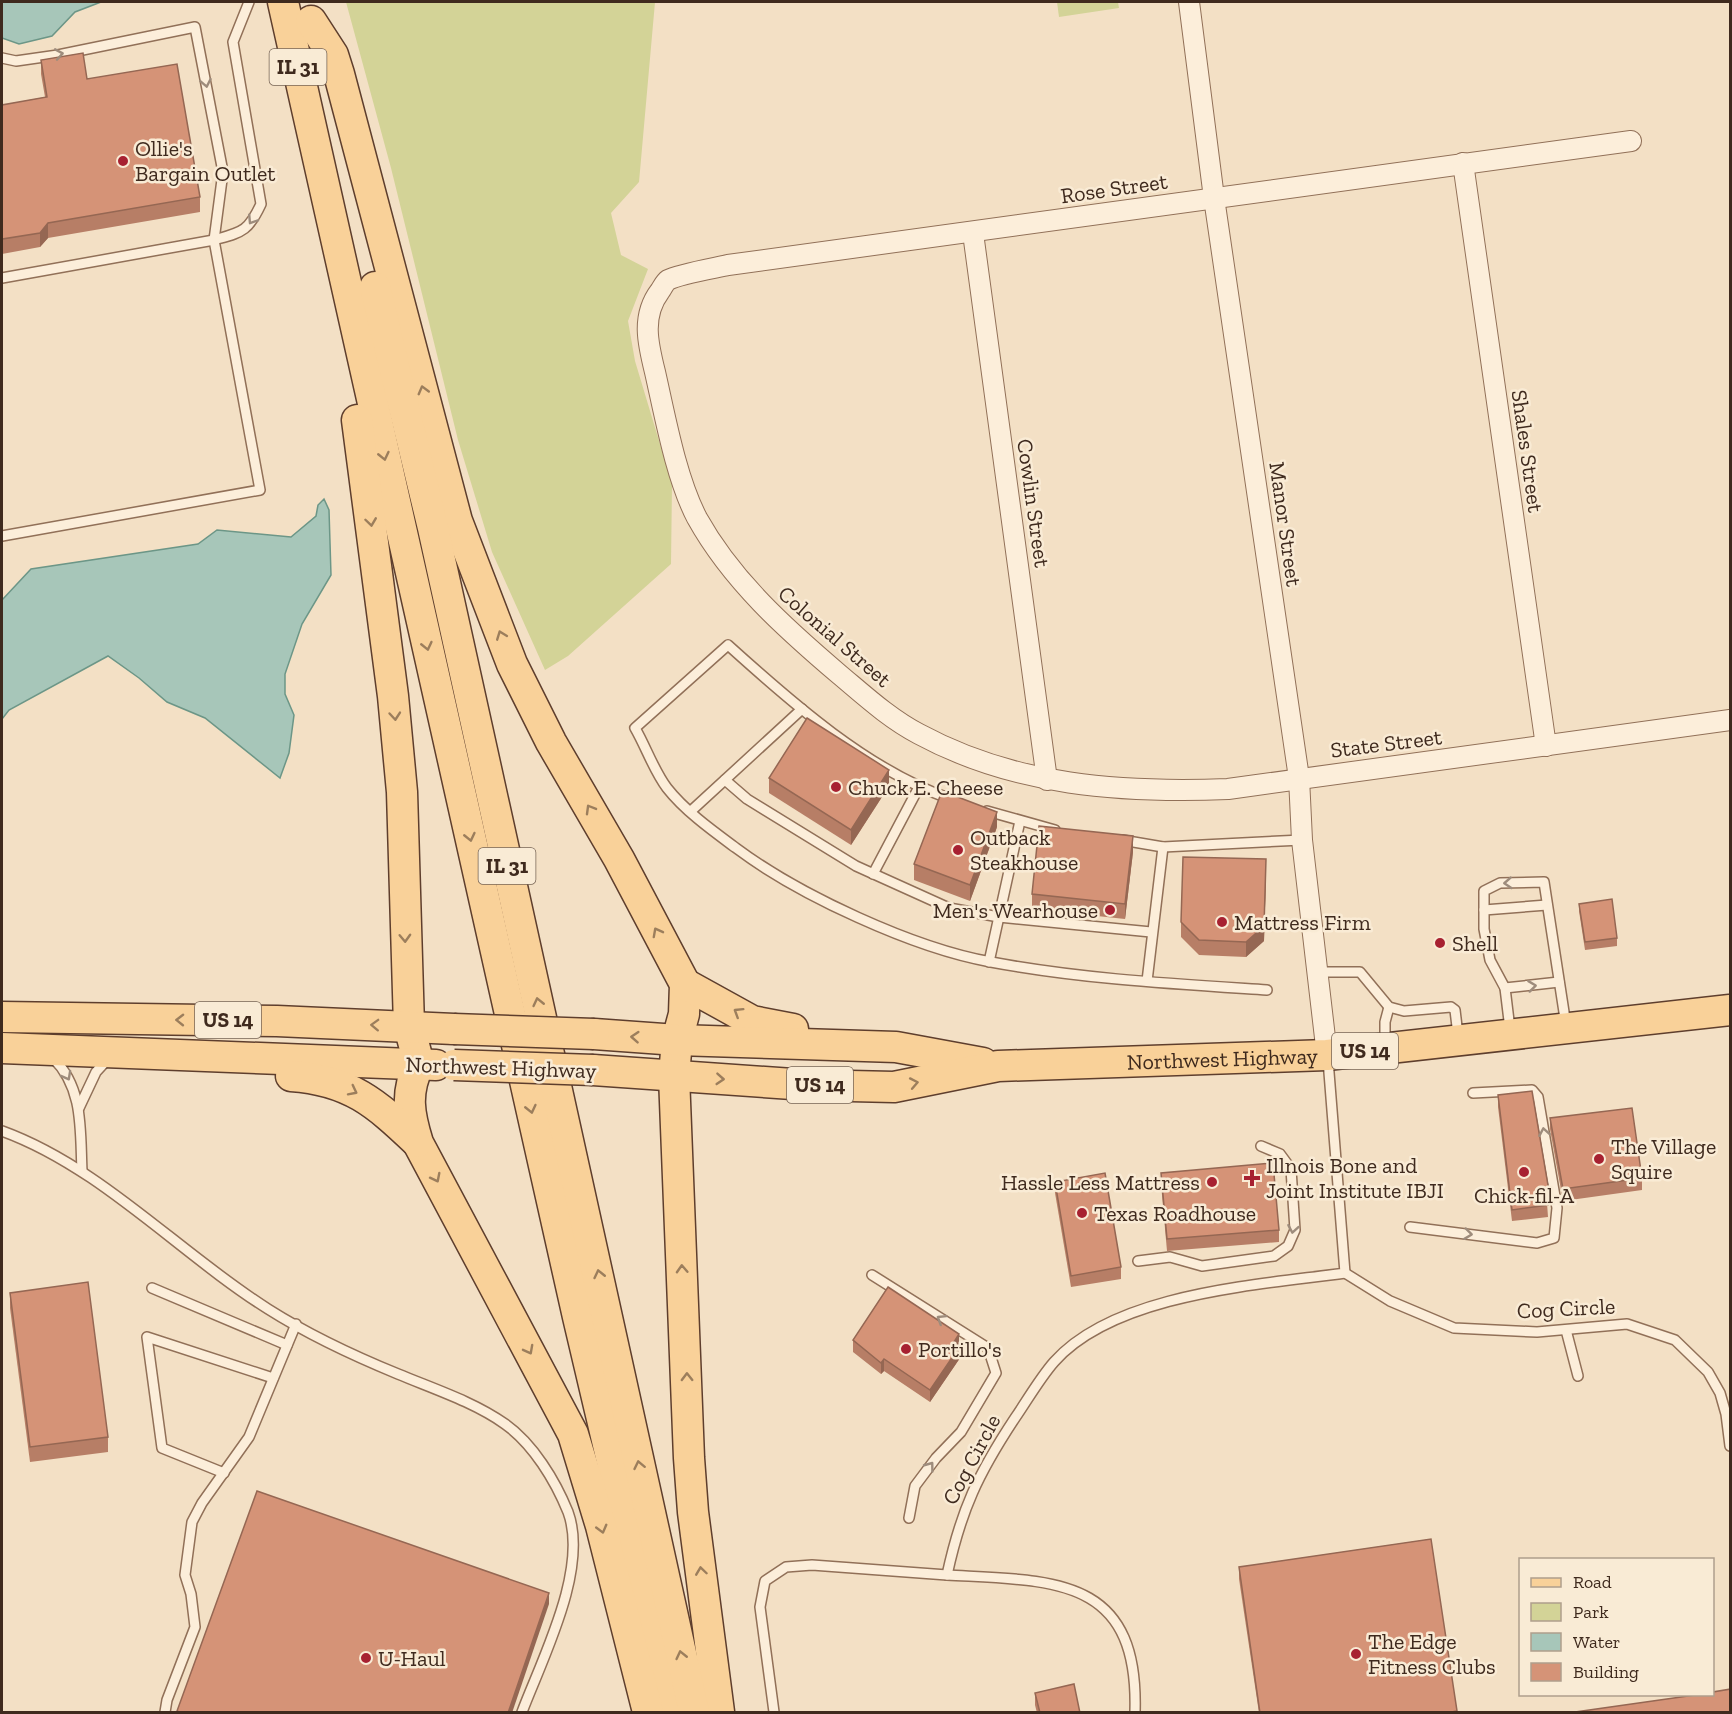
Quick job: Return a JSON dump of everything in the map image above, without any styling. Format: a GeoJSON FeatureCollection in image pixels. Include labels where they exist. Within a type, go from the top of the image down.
{"type":"FeatureCollection","features":[{"type":"Feature","properties":{"kind":"main road","name":"IL 31"},"geometry":{"type":"LineString","coordinates":[[284,2],[578,1317],[671,1713]]}},
{"type":"Feature","properties":{"kind":"main road","name":"IL 31"},"geometry":{"type":"LineString","coordinates":[[309,11],[433,528],[694,1713]]}},
{"type":"Feature","properties":{"kind":"main road"},"geometry":{"type":"LineString","coordinates":[[309,11],[333,55],[339,74],[457,520],[512,664],[551,742],[619,859],[685,984],[684,1014],[676,1040],[674,1076],[689,1458],[693,1512],[719,1713]]}},
{"type":"Feature","properties":{"kind":"main road"},"geometry":{"type":"LineString","coordinates":[[314,132],[364,468],[393,696],[402,792],[409,1026],[419,1064],[411,1080],[408,1097],[418,1143],[573,1434],[601,1526],[648,1713]]}},
{"type":"Feature","properties":{"kind":"main road"},"geometry":{"type":"LineString","coordinates":[[685,984],[752,1021],[896,1047]]}},
{"type":"Feature","properties":{"kind":"main road","name":"Northwest Highway"},"geometry":{"type":"LineString","coordinates":[[2,1048],[593,1070],[894,1087],[998,1066],[1327,1055],[1731,1010]]}},
{"type":"Feature","properties":{"kind":"main road","name":"Northwest Highway"},"geometry":{"type":"LineString","coordinates":[[2,1017],[277,1021],[594,1034],[676,1040],[896,1047],[998,1066]]}},
{"type":"Feature","properties":{"kind":"main road"},"geometry":{"type":"LineString","coordinates":[[195,1056],[268,1074],[316,1078],[350,1088],[379,1106],[418,1143]]}},
{"type":"Feature","properties":{"kind":"street","name":"Manor Street"},"geometry":{"type":"LineString","coordinates":[[1189,2],[1299,778],[1302,840],[1327,1055]]}},
{"type":"Feature","properties":{"kind":"street","name":"Rose Street"},"geometry":{"type":"LineString","coordinates":[[646,336],[650,304],[668,280],[728,265],[1631,141]]}},
{"type":"Feature","properties":{"kind":"street","name":"Shales Street"},"geometry":{"type":"LineString","coordinates":[[1463,163],[1546,746]]}},
{"type":"Feature","properties":{"kind":"street","name":"Cowlin Street"},"geometry":{"type":"LineString","coordinates":[[973,233],[1047,780]]}},
{"type":"Feature","properties":{"kind":"street","name":"Colonial Street"},"geometry":{"type":"LineString","coordinates":[[646,336],[673,450],[697,517],[741,580],[775,619],[875,705],[918,734],[979,762],[1047,780]]}},
{"type":"Feature","properties":{"kind":"street","name":"State Street"},"geometry":{"type":"LineString","coordinates":[[1047,780],[1165,791],[1228,789],[1731,720]]}},
{"type":"Feature","properties":{"kind":"lane"},"geometry":{"type":"LineString","coordinates":[[2,278],[214,240],[243,232],[252,222],[261,204],[233,42],[249,2]]}},
{"type":"Feature","properties":{"kind":"lane"},"geometry":{"type":"LineString","coordinates":[[2,58],[16,61],[58,55],[195,27],[223,172],[214,240],[260,490],[2,536]]}},
{"type":"Feature","properties":{"kind":"lane"},"geometry":{"type":"LineString","coordinates":[[961,803],[920,785],[859,750],[802,709],[728,645],[635,728],[668,788],[691,811],[764,869],[831,904],[917,940],[989,962],[1147,981],[1267,990]]}},
{"type":"Feature","properties":{"kind":"lane"},"geometry":{"type":"LineString","coordinates":[[691,811],[802,709]]}},
{"type":"Feature","properties":{"kind":"lane"},"geometry":{"type":"LineString","coordinates":[[725,780],[747,799],[873,874],[949,908],[999,916],[1151,932]]}},
{"type":"Feature","properties":{"kind":"lane"},"geometry":{"type":"LineString","coordinates":[[873,874],[920,785]]}},
{"type":"Feature","properties":{"kind":"lane"},"geometry":{"type":"LineString","coordinates":[[972,806],[1062,831]]}},
{"type":"Feature","properties":{"kind":"lane"},"geometry":{"type":"LineString","coordinates":[[989,962],[1020,821]]}},
{"type":"Feature","properties":{"kind":"lane"},"geometry":{"type":"LineString","coordinates":[[1115,839],[1163,847],[1302,840]]}},
{"type":"Feature","properties":{"kind":"lane"},"geometry":{"type":"LineString","coordinates":[[1147,981],[1151,932],[1163,847]]}},
{"type":"Feature","properties":{"kind":"lane"},"geometry":{"type":"LineString","coordinates":[[1511,1035],[1505,988],[1490,960],[1484,929],[1485,891],[1500,883],[1544,882],[1567,1029]]}},
{"type":"Feature","properties":{"kind":"lane"},"geometry":{"type":"LineString","coordinates":[[1484,910],[1547,905]]}},
{"type":"Feature","properties":{"kind":"lane"},"geometry":{"type":"LineString","coordinates":[[1317,972],[1360,972],[1389,1007],[1404,1011],[1451,1007],[1455,1010],[1459,1041]]}},
{"type":"Feature","properties":{"kind":"lane"},"geometry":{"type":"LineString","coordinates":[[1505,988],[1559,982]]}},
{"type":"Feature","properties":{"kind":"lane"},"geometry":{"type":"LineString","coordinates":[[1385,1049],[1385,1022],[1389,1007]]}},
{"type":"Feature","properties":{"kind":"lane"},"geometry":{"type":"LineString","coordinates":[[44,1050],[64,1068],[79,1108],[82,1171]]}},
{"type":"Feature","properties":{"kind":"lane"},"geometry":{"type":"LineString","coordinates":[[79,1108],[96,1072],[114,1052]]}},
{"type":"Feature","properties":{"kind":"lane"},"geometry":{"type":"LineString","coordinates":[[1327,1055],[1345,1273]]}},
{"type":"Feature","properties":{"kind":"lane"},"geometry":{"type":"LineString","coordinates":[[1410,1227],[1536,1243],[1554,1238],[1557,1208],[1538,1097],[1532,1090],[1473,1093]]}},
{"type":"Feature","properties":{"kind":"lane"},"geometry":{"type":"LineString","coordinates":[[2,1131],[37,1143],[82,1171],[198,1261],[269,1310],[360,1358],[459,1399],[504,1424],[529,1446],[560,1495],[571,1526],[570,1572],[561,1609],[522,1713]]}},
{"type":"Feature","properties":{"kind":"lane"},"geometry":{"type":"LineString","coordinates":[[1138,1261],[1170,1257],[1202,1266],[1274,1256],[1288,1246],[1295,1230],[1291,1169],[1280,1154],[1261,1146]]}},
{"type":"Feature","properties":{"kind":"lane","name":"Cog Circle"},"geometry":{"type":"LineString","coordinates":[[947,1575],[965,1507],[998,1444],[1055,1361],[1083,1338],[1134,1311],[1218,1290],[1345,1273],[1390,1300],[1454,1328],[1537,1332],[1627,1324],[1675,1340],[1708,1372],[1727,1407],[1731,1446]]}},
{"type":"Feature","properties":{"kind":"lane"},"geometry":{"type":"LineString","coordinates":[[872,1275],[988,1348],[996,1373],[961,1432],[936,1458],[915,1486],[909,1518]]}},
{"type":"Feature","properties":{"kind":"lane"},"geometry":{"type":"LineString","coordinates":[[152,1287],[287,1346]]}},
{"type":"Feature","properties":{"kind":"lane"},"geometry":{"type":"LineString","coordinates":[[165,1713],[167,1700],[195,1627],[191,1594],[185,1575],[192,1522],[249,1437],[296,1324]]}},
{"type":"Feature","properties":{"kind":"lane"},"geometry":{"type":"LineString","coordinates":[[1566,1330],[1578,1376]]}},
{"type":"Feature","properties":{"kind":"lane"},"geometry":{"type":"LineString","coordinates":[[224,1473],[162,1448],[147,1337],[273,1378]]}},
{"type":"Feature","properties":{"kind":"lane"},"geometry":{"type":"LineString","coordinates":[[774,1713],[760,1607],[765,1581],[786,1567],[812,1565],[1054,1583],[1079,1591],[1100,1604],[1115,1620],[1128,1646],[1135,1713]]}},
{"type":"Feature","properties":{"kind":"green space"},"geometry":{"type":"Polygon","coordinates":[[[346,2],[655,2],[639,182],[611,213],[621,255],[648,269],[628,321],[635,361],[672,484],[671,564],[568,656],[545,670],[492,552],[458,440],[391,168],[346,2]]]}},
{"type":"Feature","properties":{"kind":"green space"},"geometry":{"type":"Polygon","coordinates":[[[1057,2],[1118,2],[1119,8],[1059,17],[1057,2]]]}},
{"type":"Feature","properties":{"kind":"water"},"geometry":{"type":"Polygon","coordinates":[[[2,2],[101,2],[75,12],[52,36],[19,44],[2,38],[2,2]]]}},
{"type":"Feature","properties":{"kind":"water"},"geometry":{"type":"Polygon","coordinates":[[[324,499],[329,510],[331,575],[302,624],[285,674],[285,694],[294,715],[289,753],[280,778],[205,718],[167,702],[108,656],[9,710],[2,719],[2,600],[31,569],[198,544],[217,530],[291,537],[316,516],[318,505],[324,499]]]}},
{"type":"Feature","properties":{"kind":"building","name":"Ollie's Bargain Outlet"},"geometry":{"type":"Polygon","coordinates":[[[83,53],[87,79],[177,64],[200,197],[48,223],[40,233],[2,239],[2,105],[47,97],[41,60],[83,53]]]}},
{"type":"Feature","properties":{"kind":"building"},"geometry":{"type":"Polygon","coordinates":[[[807,718],[889,770],[851,830],[769,778],[807,718]]]}},
{"type":"Feature","properties":{"kind":"building"},"geometry":{"type":"Polygon","coordinates":[[[942,791],[997,812],[970,885],[914,864],[942,791]]]}},
{"type":"Feature","properties":{"kind":"building"},"geometry":{"type":"Polygon","coordinates":[[[1039,826],[1133,836],[1125,904],[1032,894],[1039,826]]]}},
{"type":"Feature","properties":{"kind":"building"},"geometry":{"type":"Polygon","coordinates":[[[1183,857],[1266,859],[1264,926],[1246,942],[1199,940],[1181,922],[1183,857]]]}},
{"type":"Feature","properties":{"kind":"building"},"geometry":{"type":"Polygon","coordinates":[[[1612,899],[1617,938],[1585,942],[1579,904],[1612,899]]]}},
{"type":"Feature","properties":{"kind":"building","name":"Chick-fil-A"},"geometry":{"type":"Polygon","coordinates":[[[1532,1091],[1549,1191],[1546,1191],[1548,1205],[1512,1210],[1498,1095],[1532,1091]]]}},
{"type":"Feature","properties":{"kind":"building","name":"The Village Squire"},"geometry":{"type":"Polygon","coordinates":[[[1632,1108],[1642,1178],[1563,1189],[1550,1118],[1632,1108]]]}},
{"type":"Feature","properties":{"kind":"building"},"geometry":{"type":"Polygon","coordinates":[[[1273,1163],[1279,1230],[1167,1239],[1161,1173],[1273,1163]]]}},
{"type":"Feature","properties":{"kind":"building"},"geometry":{"type":"Polygon","coordinates":[[[1105,1173],[1121,1267],[1071,1276],[1055,1182],[1105,1173]]]}},
{"type":"Feature","properties":{"kind":"building"},"geometry":{"type":"Polygon","coordinates":[[[88,1282],[108,1437],[30,1447],[10,1293],[88,1282]]]}},
{"type":"Feature","properties":{"kind":"building","name":"Portillo's"},"geometry":{"type":"Polygon","coordinates":[[[888,1287],[959,1334],[954,1342],[960,1346],[930,1390],[884,1359],[881,1363],[853,1340],[888,1287]]]}},
{"type":"Feature","properties":{"kind":"building","name":"U-Haul"},"geometry":{"type":"Polygon","coordinates":[[[257,1491],[549,1593],[508,1713],[182,1713],[177,1711],[257,1491]]]}},
{"type":"Feature","properties":{"kind":"building"},"geometry":{"type":"Polygon","coordinates":[[[1431,1539],[1457,1711],[1446,1713],[1260,1713],[1239,1567],[1431,1539]]]}},
{"type":"Feature","properties":{"kind":"building"},"geometry":{"type":"Polygon","coordinates":[[[1074,1684],[1080,1713],[1040,1713],[1035,1693],[1074,1684]]]}},
{"type":"Feature","properties":{"kind":"building"},"geometry":{"type":"Polygon","coordinates":[[[1731,1689],[1731,1713],[1568,1713],[1688,1696],[1714,1696],[1714,1692],[1731,1689]]]}},
{"type":"Feature","properties":{"kind":"place","name":"Ollie's Bargain Outlet"},"geometry":{"type":"Point","coordinates":[123,161]}},
{"type":"Feature","properties":{"kind":"place","name":"Chuck E. Cheese"},"geometry":{"type":"Point","coordinates":[836,787]}},
{"type":"Feature","properties":{"kind":"place","name":"Outback Steakhouse"},"geometry":{"type":"Point","coordinates":[958,850]}},
{"type":"Feature","properties":{"kind":"place","name":"Men's Wearhouse"},"geometry":{"type":"Point","coordinates":[1110,910]}},
{"type":"Feature","properties":{"kind":"place","name":"Mattress Firm"},"geometry":{"type":"Point","coordinates":[1222,922]}},
{"type":"Feature","properties":{"kind":"place","name":"Shell"},"geometry":{"type":"Point","coordinates":[1440,943]}},
{"type":"Feature","properties":{"kind":"place","name":"The Village Squire"},"geometry":{"type":"Point","coordinates":[1599,1159]}},
{"type":"Feature","properties":{"kind":"place","name":"Chick-fil-A"},"geometry":{"type":"Point","coordinates":[1524,1172]}},
{"type":"Feature","properties":{"kind":"place","name":"Illnois Bone and Joint Institute IBJI"},"geometry":{"type":"Point","coordinates":[1252,1178]}},
{"type":"Feature","properties":{"kind":"place","name":"Hassle Less Mattress"},"geometry":{"type":"Point","coordinates":[1212,1182]}},
{"type":"Feature","properties":{"kind":"place","name":"Texas Roadhouse"},"geometry":{"type":"Point","coordinates":[1082,1213]}},
{"type":"Feature","properties":{"kind":"place","name":"Portillo's"},"geometry":{"type":"Point","coordinates":[906,1349]}},
{"type":"Feature","properties":{"kind":"place","name":"The Edge Fitness Clubs"},"geometry":{"type":"Point","coordinates":[1356,1654]}},
{"type":"Feature","properties":{"kind":"place","name":"U-Haul"},"geometry":{"type":"Point","coordinates":[366,1658]}}]}
